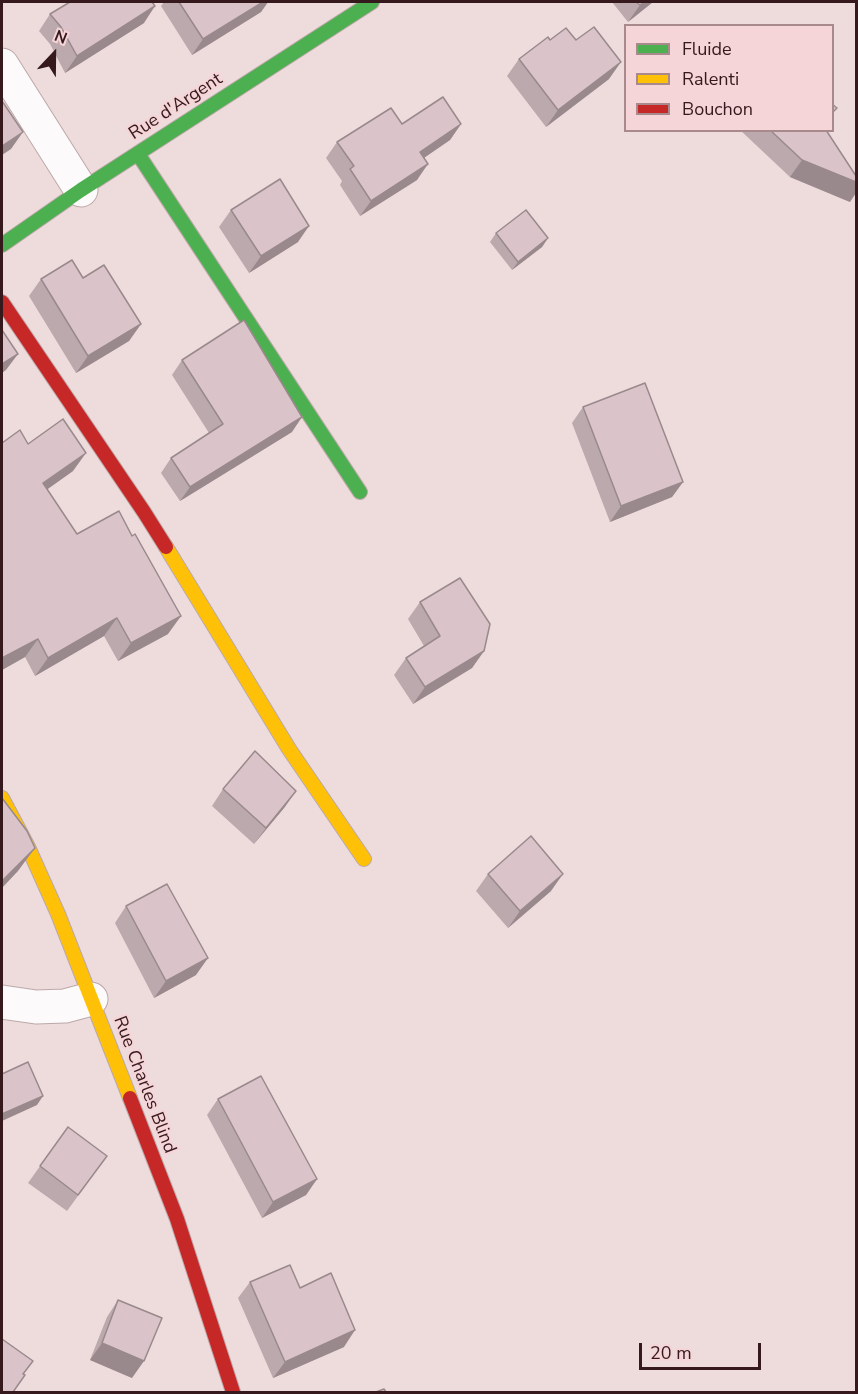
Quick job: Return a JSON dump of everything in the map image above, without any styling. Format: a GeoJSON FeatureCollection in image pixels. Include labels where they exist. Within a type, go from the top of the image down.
{"type":"FeatureCollection","features":[{"type":"Feature","properties":{"kind":"street","name":"Rue d'Argent"},"geometry":{"type":"LineString","coordinates":[[2,245],[81,190],[372,2]]}},
{"type":"Feature","properties":{"kind":"street"},"geometry":{"type":"LineString","coordinates":[[2,65],[81,190]]}},
{"type":"Feature","properties":{"kind":"street"},"geometry":{"type":"LineString","coordinates":[[138,154],[360,492]]}},
{"type":"Feature","properties":{"kind":"street"},"geometry":{"type":"LineString","coordinates":[[2,302],[144,512],[288,749],[364,859]]}},
{"type":"Feature","properties":{"kind":"street","name":"Rue Charles Blind"},"geometry":{"type":"LineString","coordinates":[[2,798],[28,847],[58,914],[177,1219],[232,1392]]}},
{"type":"Feature","properties":{"kind":"street"},"geometry":{"type":"LineString","coordinates":[[2,1002],[36,1007],[65,1006],[91,999]]}},
{"type":"Feature","properties":{"kind":"building"},"geometry":{"type":"Polygon","coordinates":[[[70,2],[152,2],[155,6],[77,56],[61,27],[50,14],[70,2]]]}},
{"type":"Feature","properties":{"kind":"building"},"geometry":{"type":"Polygon","coordinates":[[[179,2],[263,2],[203,39],[179,2]]]}},
{"type":"Feature","properties":{"kind":"building"},"geometry":{"type":"Polygon","coordinates":[[[594,27],[621,62],[558,110],[519,59],[548,37],[550,40],[566,28],[576,40],[594,27]]]}},
{"type":"Feature","properties":{"kind":"building"},"geometry":{"type":"Polygon","coordinates":[[[443,97],[461,124],[420,152],[428,164],[371,201],[350,169],[354,166],[337,142],[391,108],[402,124],[443,97]]]}},
{"type":"Feature","properties":{"kind":"building"},"geometry":{"type":"Polygon","coordinates":[[[2,101],[23,132],[2,146],[2,101]]]}},
{"type":"Feature","properties":{"kind":"building"},"geometry":{"type":"Polygon","coordinates":[[[772,132],[827,132],[856,176],[856,182],[802,160],[772,132]]]}},
{"type":"Feature","properties":{"kind":"building"},"geometry":{"type":"Polygon","coordinates":[[[280,179],[309,226],[261,256],[231,210],[280,179]]]}},
{"type":"Feature","properties":{"kind":"building"},"geometry":{"type":"Polygon","coordinates":[[[526,210],[548,238],[518,262],[496,233],[526,210]]]}},
{"type":"Feature","properties":{"kind":"building"},"geometry":{"type":"Polygon","coordinates":[[[72,260],[83,278],[104,265],[141,324],[88,356],[41,279],[72,260]]]}},
{"type":"Feature","properties":{"kind":"building"},"geometry":{"type":"Polygon","coordinates":[[[244,320],[302,417],[190,487],[171,458],[223,424],[182,360],[244,320]]]}},
{"type":"Feature","properties":{"kind":"building"},"geometry":{"type":"Polygon","coordinates":[[[2,330],[18,354],[2,364],[2,330]]]}},
{"type":"Feature","properties":{"kind":"building"},"geometry":{"type":"Polygon","coordinates":[[[645,383],[683,482],[621,506],[583,407],[645,383]]]}},
{"type":"Feature","properties":{"kind":"building"},"geometry":{"type":"Polygon","coordinates":[[[63,419],[86,453],[43,483],[77,534],[119,511],[132,536],[135,534],[181,616],[131,643],[117,618],[48,658],[38,639],[2,658],[2,443],[20,430],[28,444],[63,419]]]}},
{"type":"Feature","properties":{"kind":"building"},"geometry":{"type":"Polygon","coordinates":[[[460,578],[490,624],[484,651],[425,687],[406,658],[440,636],[420,602],[460,578]]]}},
{"type":"Feature","properties":{"kind":"building"},"geometry":{"type":"Polygon","coordinates":[[[255,751],[296,791],[266,828],[223,789],[255,751]]]}},
{"type":"Feature","properties":{"kind":"building"},"geometry":{"type":"Polygon","coordinates":[[[2,798],[27,831],[35,848],[2,881],[2,798]]]}},
{"type":"Feature","properties":{"kind":"building"},"geometry":{"type":"Polygon","coordinates":[[[531,836],[563,874],[520,911],[488,874],[531,836]]]}},
{"type":"Feature","properties":{"kind":"building"},"geometry":{"type":"Polygon","coordinates":[[[167,884],[208,958],[166,981],[126,906],[167,884]]]}},
{"type":"Feature","properties":{"kind":"building"},"geometry":{"type":"Polygon","coordinates":[[[28,1062],[43,1096],[2,1114],[2,1074],[28,1062]]]}},
{"type":"Feature","properties":{"kind":"building"},"geometry":{"type":"Polygon","coordinates":[[[261,1076],[317,1179],[273,1202],[218,1099],[261,1076]]]}},
{"type":"Feature","properties":{"kind":"building"},"geometry":{"type":"Polygon","coordinates":[[[68,1127],[107,1156],[78,1195],[40,1166],[68,1127]]]}},
{"type":"Feature","properties":{"kind":"building"},"geometry":{"type":"Polygon","coordinates":[[[290,1265],[300,1288],[331,1273],[355,1330],[285,1362],[250,1282],[290,1265]]]}},
{"type":"Feature","properties":{"kind":"building"},"geometry":{"type":"Polygon","coordinates":[[[118,1300],[162,1318],[144,1361],[102,1343],[118,1300]]]}},
{"type":"Feature","properties":{"kind":"building"},"geometry":{"type":"Polygon","coordinates":[[[2,1339],[33,1361],[13,1392],[2,1392],[2,1339]]]}},
{"type":"Feature","properties":{"kind":"traffic: fast"},"geometry":{"type":"LineString","coordinates":[[2,245],[81,190],[372,2]]}},
{"type":"Feature","properties":{"kind":"traffic: fast"},"geometry":{"type":"LineString","coordinates":[[138,154],[360,492]]}},
{"type":"Feature","properties":{"kind":"traffic: slow"},"geometry":{"type":"LineString","coordinates":[[166,547],[289,749],[364,859]]}},
{"type":"Feature","properties":{"kind":"traffic: slow"},"geometry":{"type":"LineString","coordinates":[[2,798],[28,847],[58,914],[130,1098]]}},
{"type":"Feature","properties":{"kind":"traffic: jam"},"geometry":{"type":"LineString","coordinates":[[2,302],[166,547]]}},
{"type":"Feature","properties":{"kind":"traffic: jam"},"geometry":{"type":"LineString","coordinates":[[130,1098],[177,1219],[233,1392]]}}]}
